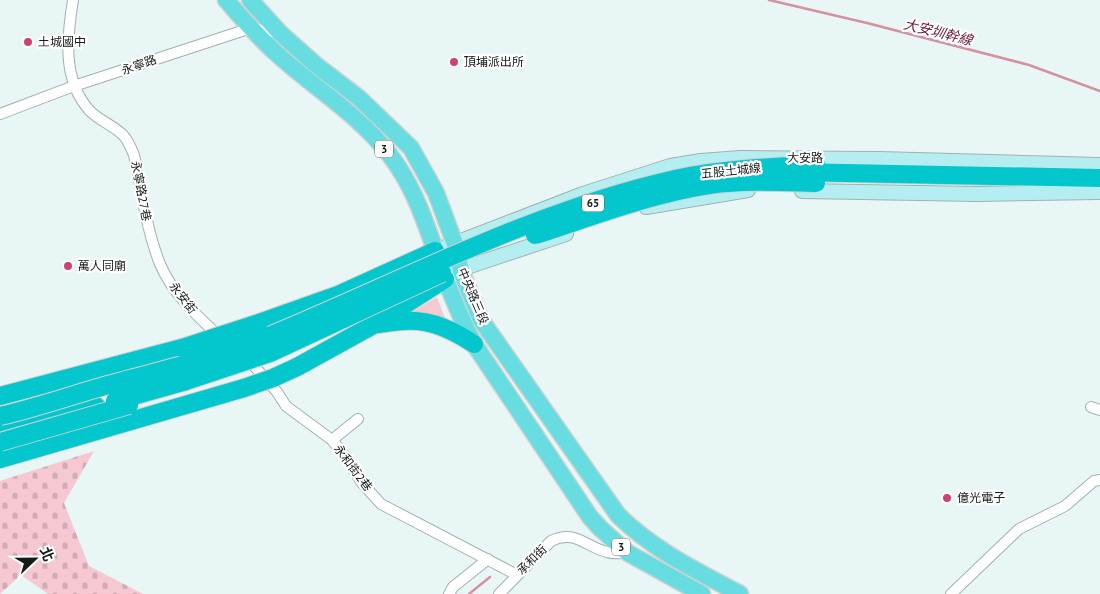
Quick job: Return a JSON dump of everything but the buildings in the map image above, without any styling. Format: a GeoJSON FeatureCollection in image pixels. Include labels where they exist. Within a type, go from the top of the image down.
{"type":"FeatureCollection","features":[{"type":"Feature","properties":{"kind":"highway","name":"五股土城線"},"geometry":{"type":"LineString","coordinates":[[751,175],[816,165],[997,167],[1100,177]]}},
{"type":"Feature","properties":{"kind":"highway","name":"五股土城線"},"geometry":{"type":"LineString","coordinates":[[384,293],[510,231],[623,193],[704,173],[1100,188]]}},
{"type":"Feature","properties":{"kind":"highway"},"geometry":{"type":"LineString","coordinates":[[751,175],[817,173],[1100,177]]}},
{"type":"Feature","properties":{"kind":"highway"},"geometry":{"type":"LineString","coordinates":[[0,394],[23,390],[182,348],[259,323],[338,295],[436,252]]}},
{"type":"Feature","properties":{"kind":"highway"},"geometry":{"type":"LineString","coordinates":[[0,459],[274,378],[375,324],[445,279]]}},
{"type":"Feature","properties":{"kind":"highway"},"geometry":{"type":"LineString","coordinates":[[0,432],[114,398],[262,348],[384,293]]}},
{"type":"Feature","properties":{"kind":"highway"},"geometry":{"type":"LineString","coordinates":[[0,416],[205,358],[254,342],[384,293]]}},
{"type":"Feature","properties":{"kind":"highway"},"geometry":{"type":"LineString","coordinates":[[0,442],[263,365],[322,337],[384,293]]}},
{"type":"Feature","properties":{"kind":"highway"},"geometry":{"type":"LineString","coordinates":[[375,324],[426,321],[474,344]]}},
{"type":"Feature","properties":{"kind":"highway"},"geometry":{"type":"LineString","coordinates":[[0,426],[114,398]]}},
{"type":"Feature","properties":{"kind":"highway"},"geometry":{"type":"LineString","coordinates":[[0,466],[34,450]]}},
{"type":"Feature","properties":{"kind":"main road","name":"中央路三段"},"geometry":{"type":"LineString","coordinates":[[226,0],[275,52],[364,127],[389,154],[414,195],[445,279],[474,344],[588,514],[601,529],[628,553],[702,594]]}},
{"type":"Feature","properties":{"kind":"main road","name":"中央路三段"},"geometry":{"type":"LineString","coordinates":[[250,0],[280,33],[316,65],[359,98],[411,148],[436,194],[455,244],[461,271],[481,320],[590,478],[622,520],[636,533],[667,554],[740,594]]}},
{"type":"Feature","properties":{"kind":"main road"},"geometry":{"type":"LineString","coordinates":[[658,570],[667,554]]}},
{"type":"Feature","properties":{"kind":"street"},"geometry":{"type":"LineString","coordinates":[[73,0],[68,30],[68,48],[74,86]]}},
{"type":"Feature","properties":{"kind":"street","name":"永寧路"},"geometry":{"type":"LineString","coordinates":[[0,114],[74,86],[251,28],[280,33]]}},
{"type":"Feature","properties":{"kind":"street","name":"永寧路27巷"},"geometry":{"type":"LineString","coordinates":[[74,86],[90,110],[123,135],[130,145],[134,155],[149,231]]}},
{"type":"Feature","properties":{"kind":"street","name":"大安路"},"geometry":{"type":"LineString","coordinates":[[436,252],[591,191],[670,166],[700,161],[740,158],[879,159],[1100,165]]}},
{"type":"Feature","properties":{"kind":"street"},"geometry":{"type":"LineString","coordinates":[[445,279],[461,271],[650,206],[741,190],[977,194],[1100,192]]}},
{"type":"Feature","properties":{"kind":"street","name":"永安街"},"geometry":{"type":"LineString","coordinates":[[149,231],[160,265],[181,298],[237,352]]}},
{"type":"Feature","properties":{"kind":"street","name":"永和街2巷"},"geometry":{"type":"LineString","coordinates":[[237,352],[254,366],[277,392],[286,406],[332,440],[362,483],[381,504],[517,575]]}},
{"type":"Feature","properties":{"kind":"street"},"geometry":{"type":"LineString","coordinates":[[332,440],[358,419]]}},
{"type":"Feature","properties":{"kind":"street"},"geometry":{"type":"LineString","coordinates":[[951,594],[1019,529],[1065,506],[1094,481],[1100,480]]}},
{"type":"Feature","properties":{"kind":"street","name":"承和街"},"geometry":{"type":"LineString","coordinates":[[499,594],[550,541],[562,537],[569,536],[578,539],[608,553],[628,553]]}},
{"type":"Feature","properties":{"kind":"street"},"geometry":{"type":"LineString","coordinates":[[450,594],[453,587],[488,559]]}},
{"type":"Feature","properties":{"kind":"green space"},"geometry":{"type":"Polygon","coordinates":[[[437,297],[446,321],[409,314],[437,297]]]}},
{"type":"Feature","properties":{"kind":"green space"},"geometry":{"type":"Polygon","coordinates":[[[94,451],[64,503],[89,566],[143,594],[48,594],[21,575],[0,594],[0,481],[94,451]]]}},
{"type":"Feature","properties":{"kind":"waterway","name":"大安圳幹線"},"geometry":{"type":"LineString","coordinates":[[769,0],[1029,65],[1100,91]]}},
{"type":"Feature","properties":{"kind":"waterway"},"geometry":{"type":"LineString","coordinates":[[469,594],[490,577]]}},
{"type":"Feature","properties":{"kind":"place","name":"土城國中"},"geometry":{"type":"Point","coordinates":[28,42]}},
{"type":"Feature","properties":{"kind":"place","name":"頂埔派出所"},"geometry":{"type":"Point","coordinates":[454,62]}},
{"type":"Feature","properties":{"kind":"place","name":"萬人同廟"},"geometry":{"type":"Point","coordinates":[68,266]}},
{"type":"Feature","properties":{"kind":"place","name":"億光電子"},"geometry":{"type":"Point","coordinates":[947,498]}}]}
